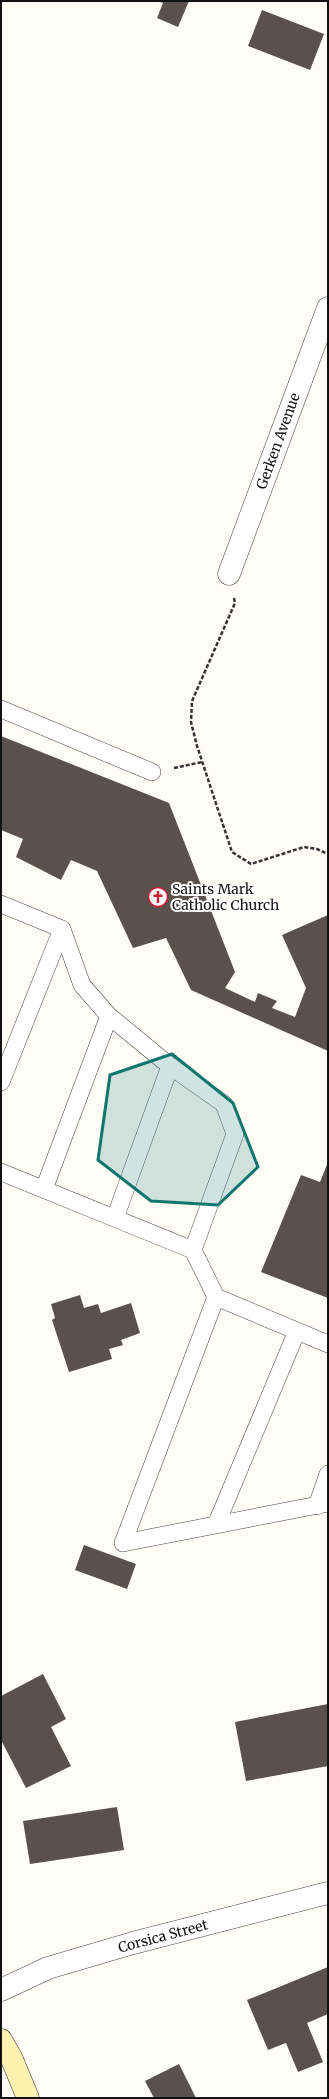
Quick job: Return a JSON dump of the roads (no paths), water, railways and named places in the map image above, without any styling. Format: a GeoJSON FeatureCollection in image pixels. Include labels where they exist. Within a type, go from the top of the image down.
{"type":"FeatureCollection","features":[{"type":"Feature","properties":{"kind":"main road"},"geometry":{"type":"LineString","coordinates":[[1,2040],[11,2057],[28,2098]]}},
{"type":"Feature","properties":{"kind":"street","name":"Gerken Avenue"},"geometry":{"type":"LineString","coordinates":[[229,574],[328,308]]}},
{"type":"Feature","properties":{"kind":"street","name":"Corsica Street"},"geometry":{"type":"LineString","coordinates":[[1,1990],[48,1968],[133,1943],[328,1893]]}},
{"type":"Feature","properties":{"kind":"lane"},"geometry":{"type":"LineString","coordinates":[[1,709],[152,772]]}},
{"type":"Feature","properties":{"kind":"lane"},"geometry":{"type":"LineString","coordinates":[[1,904],[62,929],[82,985],[109,1016],[170,1066],[224,1104],[235,1134],[193,1250]]}},
{"type":"Feature","properties":{"kind":"lane"},"geometry":{"type":"LineString","coordinates":[[1,1082],[62,929]]}},
{"type":"Feature","properties":{"kind":"lane"},"geometry":{"type":"LineString","coordinates":[[44,1189],[109,1016]]}},
{"type":"Feature","properties":{"kind":"lane"},"geometry":{"type":"LineString","coordinates":[[115,1218],[170,1066]]}},
{"type":"Feature","properties":{"kind":"lane"},"geometry":{"type":"LineString","coordinates":[[1,1172],[193,1250],[216,1298],[328,1344]]}},
{"type":"Feature","properties":{"kind":"lane"},"geometry":{"type":"LineString","coordinates":[[216,1298],[122,1543],[322,1504],[328,1474]]}},
{"type":"Feature","properties":{"kind":"lane"},"geometry":{"type":"LineString","coordinates":[[216,1525],[297,1331]]}},
{"type":"Feature","properties":{"kind":"place","name":"Saints Mark Catholic Church"},"geometry":{"type":"Point","coordinates":[158,897]}}]}
